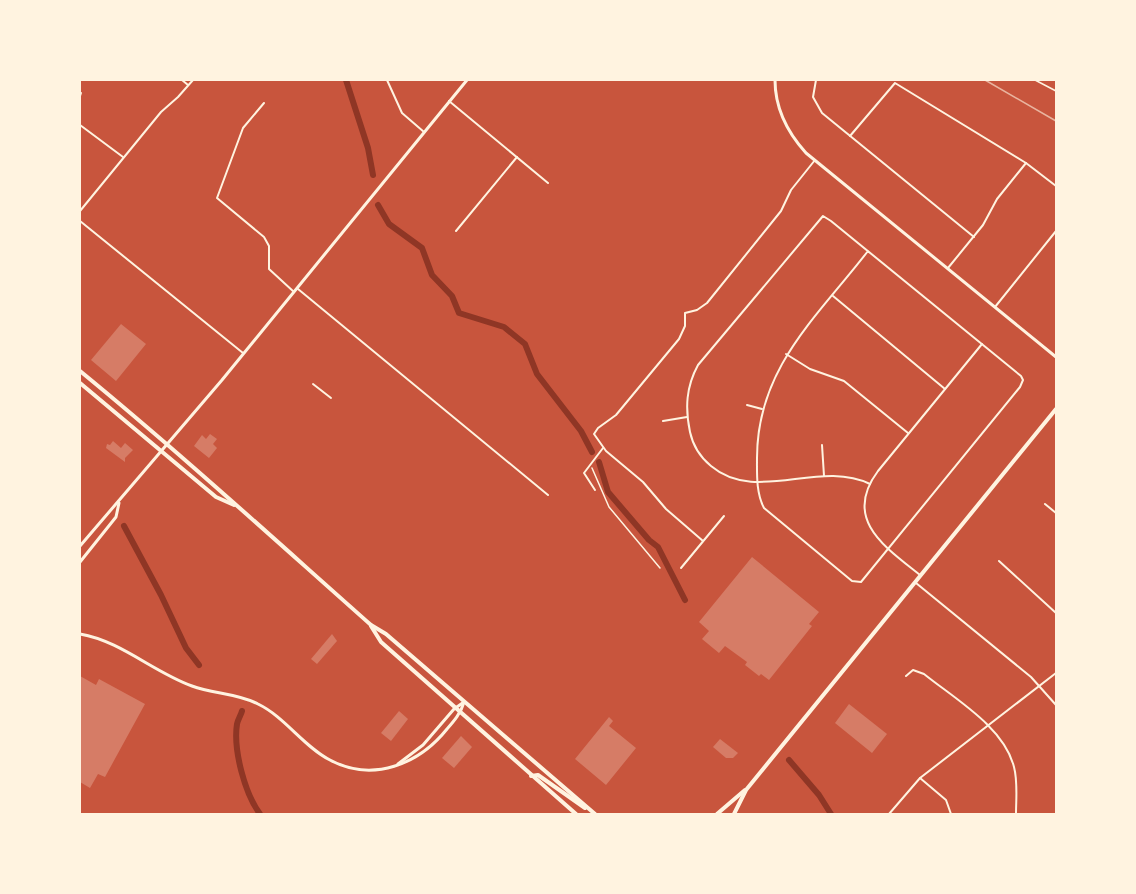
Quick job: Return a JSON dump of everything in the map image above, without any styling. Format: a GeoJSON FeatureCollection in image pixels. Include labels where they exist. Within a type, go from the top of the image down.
{"type":"FeatureCollection","features":[{"type":"Feature","properties":{"kind":"main road"},"geometry":{"type":"LineString","coordinates":[[80,371],[222,490],[234,505],[371,625],[386,634],[594,813]]}},
{"type":"Feature","properties":{"kind":"main road"},"geometry":{"type":"LineString","coordinates":[[80,383],[216,496],[234,505]]}},
{"type":"Feature","properties":{"kind":"main road"},"geometry":{"type":"LineString","coordinates":[[717,814],[746,790],[1056,409]]}},
{"type":"Feature","properties":{"kind":"main road"},"geometry":{"type":"LineString","coordinates":[[371,625],[377,639],[576,814]]}},
{"type":"Feature","properties":{"kind":"main road"},"geometry":{"type":"LineString","coordinates":[[531,776],[538,775],[565,796],[594,813]]}},
{"type":"Feature","properties":{"kind":"main road"},"geometry":{"type":"LineString","coordinates":[[734,814],[746,790]]}},
{"type":"Feature","properties":{"kind":"street"},"geometry":{"type":"LineString","coordinates":[[182,80],[188,85]]}},
{"type":"Feature","properties":{"kind":"street"},"geometry":{"type":"LineString","coordinates":[[80,211],[164,108],[193,80]]}},
{"type":"Feature","properties":{"kind":"street"},"geometry":{"type":"LineString","coordinates":[[387,80],[402,113],[424,132]]}},
{"type":"Feature","properties":{"kind":"street"},"geometry":{"type":"LineString","coordinates":[[80,546],[108,511],[119,503],[466,80]]}},
{"type":"Feature","properties":{"kind":"street"},"geometry":{"type":"LineString","coordinates":[[775,80],[777,99],[788,128],[801,147],[1056,357]]}},
{"type":"Feature","properties":{"kind":"street"},"geometry":{"type":"LineString","coordinates":[[816,80],[813,97],[818,108],[974,237]]}},
{"type":"Feature","properties":{"kind":"street"},"geometry":{"type":"LineString","coordinates":[[850,136],[895,83],[1026,163],[1056,186]]}},
{"type":"Feature","properties":{"kind":"street"},"geometry":{"type":"LineString","coordinates":[[449,101],[548,183]]}},
{"type":"Feature","properties":{"kind":"street"},"geometry":{"type":"LineString","coordinates":[[264,103],[243,128],[217,198],[264,237],[269,246],[268,269],[548,495]]}},
{"type":"Feature","properties":{"kind":"street"},"geometry":{"type":"LineString","coordinates":[[80,125],[123,157]]}},
{"type":"Feature","properties":{"kind":"street"},"geometry":{"type":"LineString","coordinates":[[456,231],[517,157]]}},
{"type":"Feature","properties":{"kind":"street"},"geometry":{"type":"LineString","coordinates":[[703,541],[672,516],[643,482],[603,448],[594,437],[595,431],[616,415],[679,339],[685,326],[685,314],[707,303],[781,211],[791,190],[815,160]]}},
{"type":"Feature","properties":{"kind":"street"},"geometry":{"type":"LineString","coordinates":[[948,268],[974,237],[998,199],[1026,163]]}},
{"type":"Feature","properties":{"kind":"street"},"geometry":{"type":"LineString","coordinates":[[868,251],[786,354],[762,409],[757,446],[758,482],[761,501],[769,513],[852,581],[859,584],[1022,384],[1020,376],[868,251],[823,216],[792,256],[776,270],[728,332],[698,365],[688,393],[687,417],[692,442],[709,464],[733,480],[758,482],[824,476],[853,477],[870,484]]}},
{"type":"Feature","properties":{"kind":"street"},"geometry":{"type":"LineString","coordinates":[[80,221],[243,353]]}},
{"type":"Feature","properties":{"kind":"street"},"geometry":{"type":"LineString","coordinates":[[995,307],[1056,231]]}},
{"type":"Feature","properties":{"kind":"street"},"geometry":{"type":"LineString","coordinates":[[833,296],[945,388]]}},
{"type":"Feature","properties":{"kind":"street"},"geometry":{"type":"LineString","coordinates":[[921,576],[888,550],[875,536],[868,523],[865,501],[870,484],[982,344]]}},
{"type":"Feature","properties":{"kind":"street"},"geometry":{"type":"LineString","coordinates":[[786,354],[810,369],[844,381],[909,434]]}},
{"type":"Feature","properties":{"kind":"street"},"geometry":{"type":"LineString","coordinates":[[313,384],[331,398]]}},
{"type":"Feature","properties":{"kind":"street"},"geometry":{"type":"LineString","coordinates":[[747,405],[762,409]]}},
{"type":"Feature","properties":{"kind":"street"},"geometry":{"type":"LineString","coordinates":[[663,421],[687,417]]}},
{"type":"Feature","properties":{"kind":"street"},"geometry":{"type":"LineString","coordinates":[[822,445],[824,476]]}},
{"type":"Feature","properties":{"kind":"street"},"geometry":{"type":"LineString","coordinates":[[595,490],[584,474],[603,448]]}},
{"type":"Feature","properties":{"kind":"street"},"geometry":{"type":"LineString","coordinates":[[80,562],[116,518],[119,503]]}},
{"type":"Feature","properties":{"kind":"street"},"geometry":{"type":"LineString","coordinates":[[1046,504],[1056,513]]}},
{"type":"Feature","properties":{"kind":"street"},"geometry":{"type":"LineString","coordinates":[[681,568],[724,516]]}},
{"type":"Feature","properties":{"kind":"street"},"geometry":{"type":"LineString","coordinates":[[999,561],[1056,613]]}},
{"type":"Feature","properties":{"kind":"street"},"geometry":{"type":"LineString","coordinates":[[915,582],[1040,685],[1056,705]]}},
{"type":"Feature","properties":{"kind":"street"},"geometry":{"type":"LineString","coordinates":[[80,634],[107,643],[192,686],[257,703],[319,753],[338,764],[369,770],[410,762],[430,748],[459,713],[464,702]]}},
{"type":"Feature","properties":{"kind":"street"},"geometry":{"type":"LineString","coordinates":[[906,676],[913,670],[921,672],[988,726],[1007,749],[1012,761],[1016,814]]}},
{"type":"Feature","properties":{"kind":"street"},"geometry":{"type":"LineString","coordinates":[[889,814],[920,778],[1056,673]]}},
{"type":"Feature","properties":{"kind":"street"},"geometry":{"type":"LineString","coordinates":[[398,764],[423,745],[454,709],[464,702]]}},
{"type":"Feature","properties":{"kind":"street"},"geometry":{"type":"LineString","coordinates":[[920,778],[946,800],[951,814]]}},
{"type":"Feature","properties":{"kind":"path"},"geometry":{"type":"LineString","coordinates":[[1013,80],[1035,80],[1056,91]]}},
{"type":"Feature","properties":{"kind":"path"},"geometry":{"type":"LineString","coordinates":[[590,465],[609,507],[660,568]]}},
{"type":"Feature","properties":{"kind":"building"},"geometry":{"type":"Polygon","coordinates":[[[121,324],[146,344],[116,381],[91,360],[121,324]]]}},
{"type":"Feature","properties":{"kind":"building"},"geometry":{"type":"Polygon","coordinates":[[[210,434],[217,439],[213,444],[217,448],[209,458],[194,446],[202,435],[206,439],[210,434]]]}},
{"type":"Feature","properties":{"kind":"building"},"geometry":{"type":"Polygon","coordinates":[[[113,441],[121,448],[125,443],[133,450],[125,458],[125,462],[106,448],[107,444],[110,445],[113,441]]]}},
{"type":"Feature","properties":{"kind":"building"},"geometry":{"type":"Polygon","coordinates":[[[752,557],[819,612],[809,624],[812,626],[769,680],[761,674],[759,676],[745,665],[747,662],[725,646],[719,653],[702,639],[709,631],[699,622],[752,557]]]}},
{"type":"Feature","properties":{"kind":"building"},"geometry":{"type":"Polygon","coordinates":[[[332,634],[337,641],[317,664],[311,659],[332,634]]]}},
{"type":"Feature","properties":{"kind":"building"},"geometry":{"type":"Polygon","coordinates":[[[80,676],[96,685],[99,679],[145,704],[105,777],[98,774],[90,788],[80,782],[80,676]]]}},
{"type":"Feature","properties":{"kind":"building"},"geometry":{"type":"Polygon","coordinates":[[[849,704],[887,734],[872,753],[835,723],[849,704]]]}},
{"type":"Feature","properties":{"kind":"building"},"geometry":{"type":"Polygon","coordinates":[[[399,711],[408,719],[391,741],[381,733],[399,711]]]}},
{"type":"Feature","properties":{"kind":"building"},"geometry":{"type":"Polygon","coordinates":[[[609,717],[613,721],[609,726],[636,748],[606,785],[575,759],[609,717]]]}},
{"type":"Feature","properties":{"kind":"building"},"geometry":{"type":"Polygon","coordinates":[[[461,736],[472,747],[454,768],[442,758],[461,736]]]}},
{"type":"Feature","properties":{"kind":"building"},"geometry":{"type":"Polygon","coordinates":[[[720,739],[738,753],[733,758],[726,758],[713,747],[720,739]]]}},
{"type":"Feature","properties":{"kind":"waterway"},"geometry":{"type":"LineString","coordinates":[[346,80],[368,148],[373,175]]}},
{"type":"Feature","properties":{"kind":"waterway"},"geometry":{"type":"LineString","coordinates":[[378,205],[389,224],[422,248],[432,275],[452,296],[459,313],[504,327],[525,344],[537,374],[581,431],[592,452]]}},
{"type":"Feature","properties":{"kind":"waterway"},"geometry":{"type":"LineString","coordinates":[[599,462],[608,492],[649,540],[658,547],[685,600]]}},
{"type":"Feature","properties":{"kind":"waterway"},"geometry":{"type":"LineString","coordinates":[[124,526],[186,648],[199,665]]}},
{"type":"Feature","properties":{"kind":"waterway"},"geometry":{"type":"LineString","coordinates":[[242,711],[236,735],[241,771],[260,814]]}},
{"type":"Feature","properties":{"kind":"waterway"},"geometry":{"type":"LineString","coordinates":[[789,760],[819,795],[831,814]]}},
{"type":"Feature","properties":{"kind":"tram line"},"geometry":{"type":"LineString","coordinates":[[985,80],[1056,121]]}}]}
